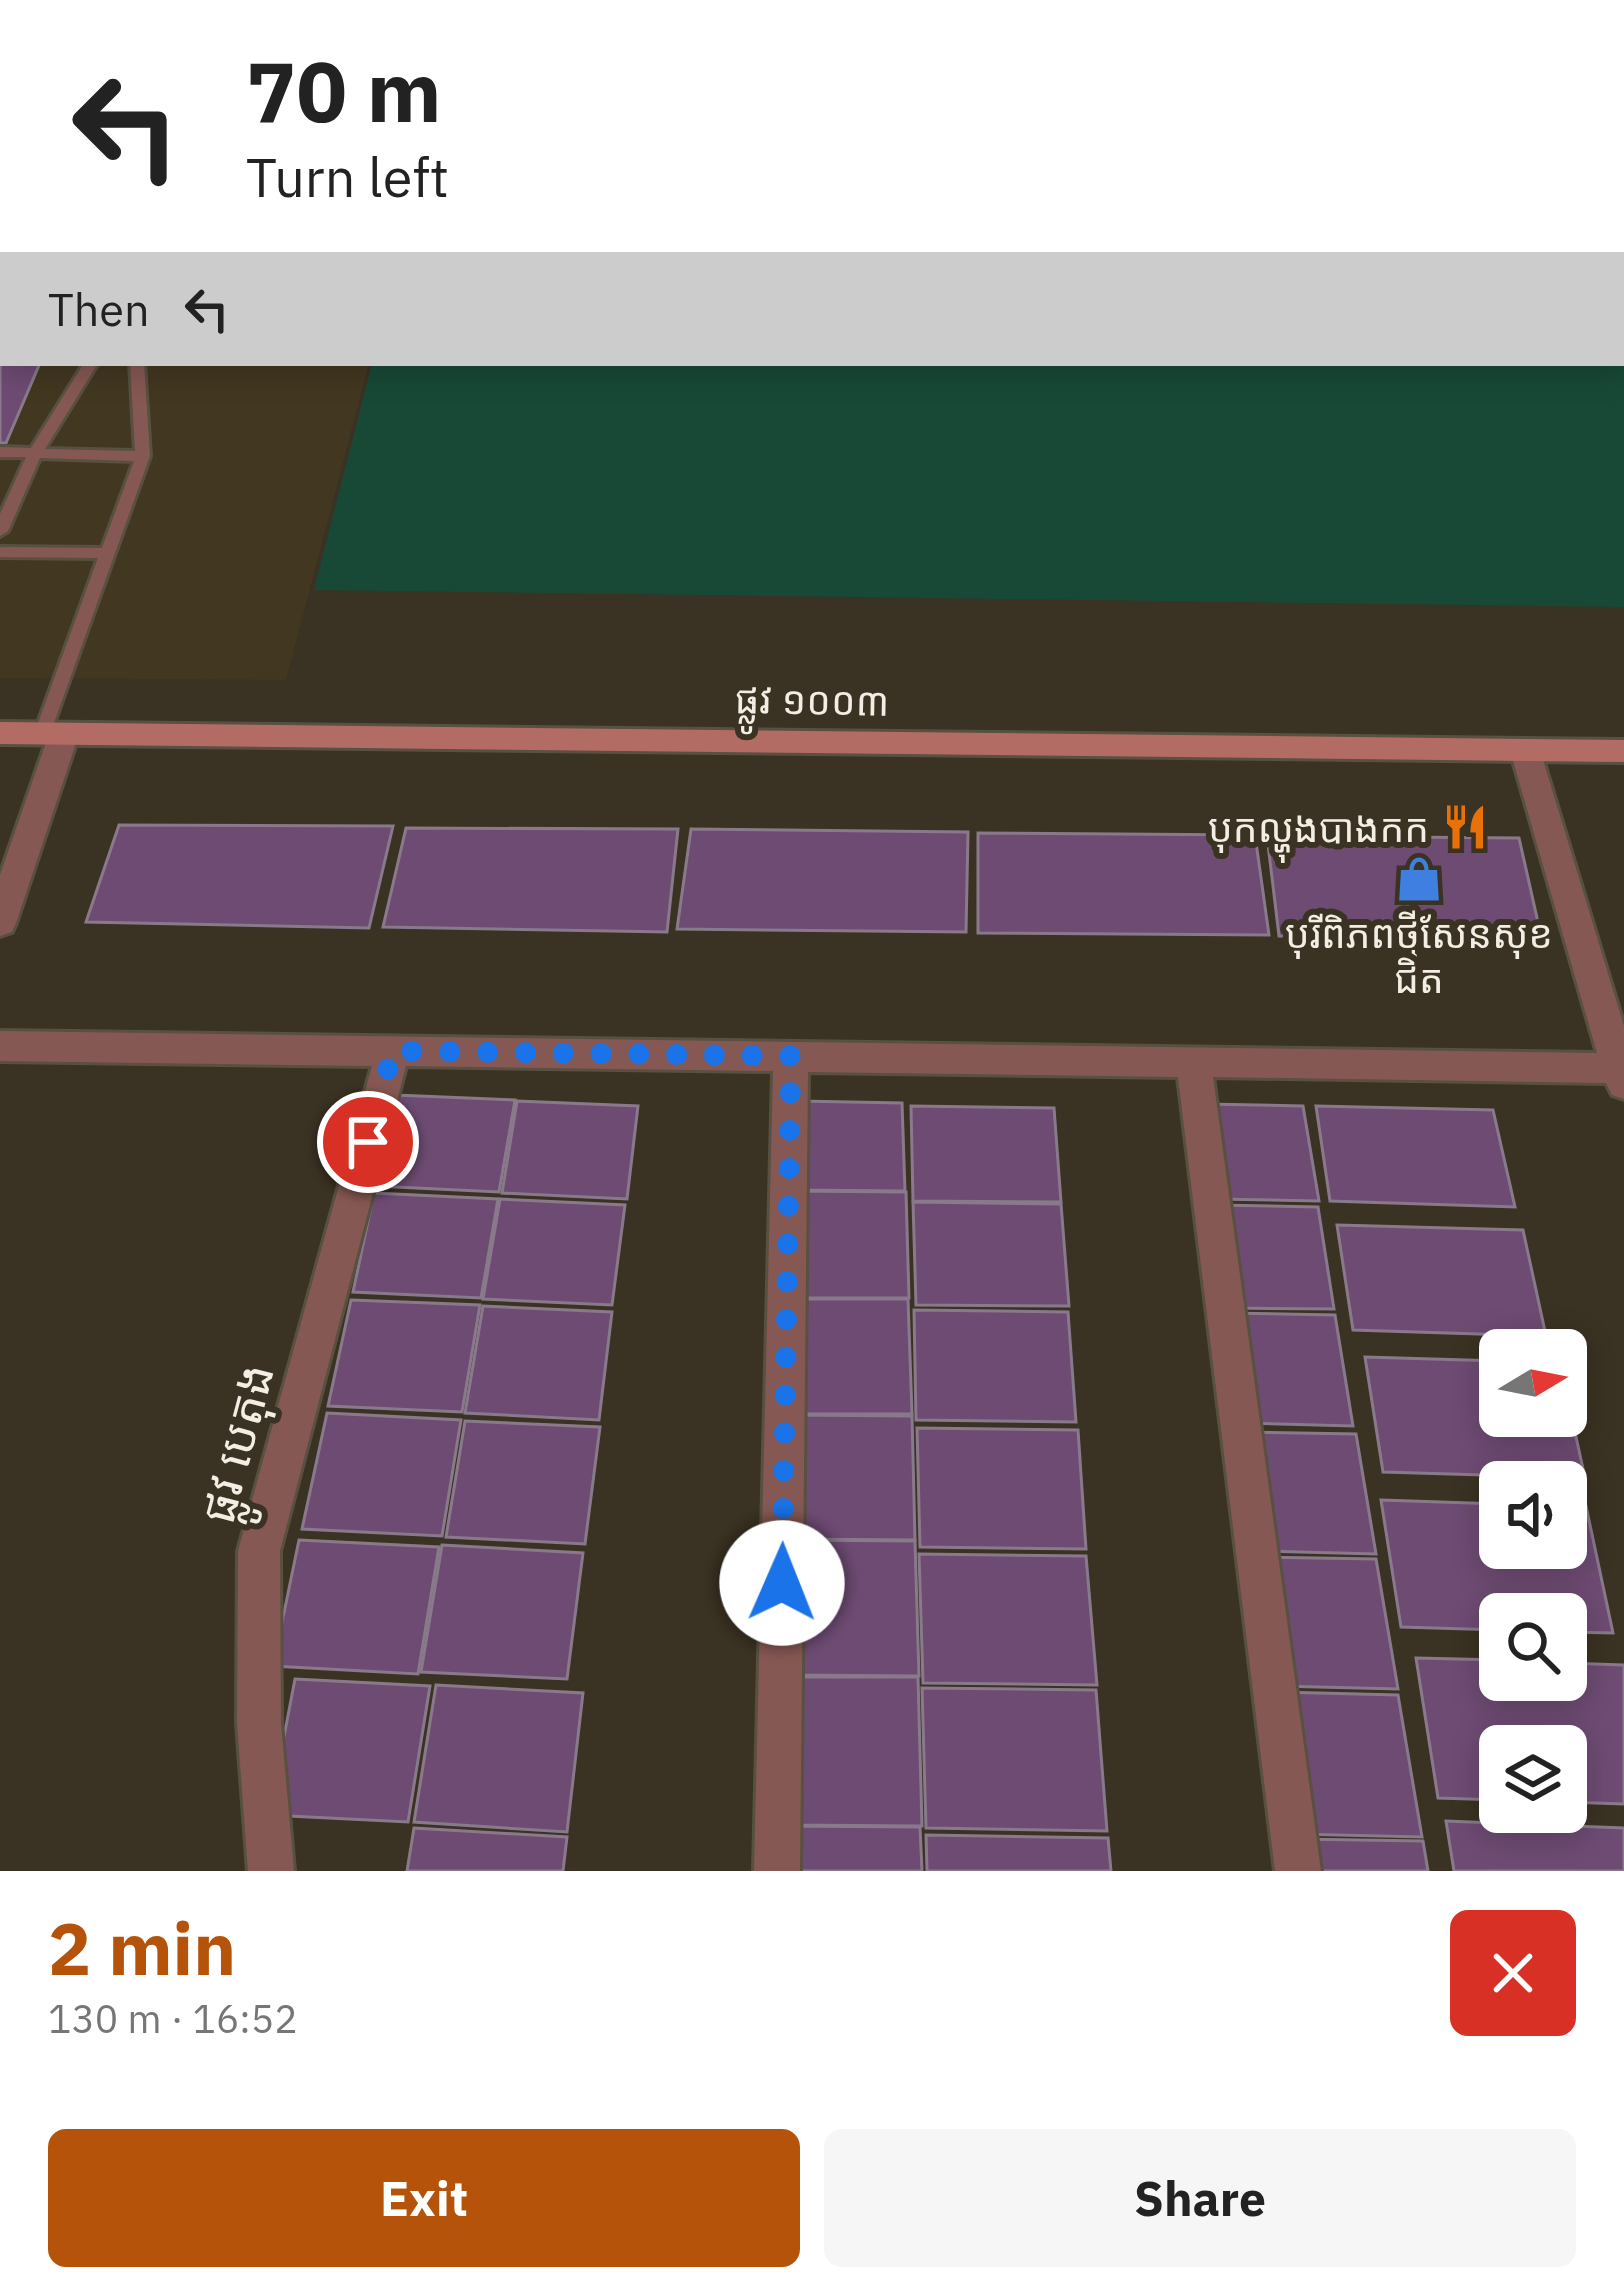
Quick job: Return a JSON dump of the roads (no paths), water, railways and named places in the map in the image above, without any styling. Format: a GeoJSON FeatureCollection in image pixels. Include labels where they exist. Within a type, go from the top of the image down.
{"type":"FeatureCollection","features":[{"type":"Feature","properties":{"kind":"main road","name":"ផ្លូវ ១០០៣"},"geometry":{"type":"LineString","coordinates":[[0,733],[1623,753]]}},
{"type":"Feature","properties":{"kind":"street"},"geometry":{"type":"LineString","coordinates":[[0,923],[53,734]]}},
{"type":"Feature","properties":{"kind":"street"},"geometry":{"type":"LineString","coordinates":[[0,1046],[1192,1058],[1622,1073],[1526,750]]}},
{"type":"Feature","properties":{"kind":"street","name":"ផ្លូវ បេតុង"},"geometry":{"type":"LineString","coordinates":[[271,1871],[259,1723],[259,1551],[393,1051]]}},
{"type":"Feature","properties":{"kind":"street"},"geometry":{"type":"LineString","coordinates":[[777,1871],[791,1056]]}},
{"type":"Feature","properties":{"kind":"street"},"geometry":{"type":"LineString","coordinates":[[1192,1058],[1298,1871]]}},
{"type":"Feature","properties":{"kind":"lane"},"geometry":{"type":"LineString","coordinates":[[0,531],[35,453],[89,366]]}},
{"type":"Feature","properties":{"kind":"lane"},"geometry":{"type":"LineString","coordinates":[[53,734],[143,456],[136,366]]}},
{"type":"Feature","properties":{"kind":"lane"},"geometry":{"type":"LineString","coordinates":[[0,452],[143,456]]}},
{"type":"Feature","properties":{"kind":"lane"},"geometry":{"type":"LineString","coordinates":[[0,552],[110,553]]}},
{"type":"Feature","properties":{"kind":"place","name":"បុកល្ហុងបាងកក"},"geometry":{"type":"Point","coordinates":[1465,827]}},
{"type":"Feature","properties":{"kind":"place","name":"បុរីពិភពថ្មីសែនសុខ ជិត"},"geometry":{"type":"Point","coordinates":[1419,879]}}]}
